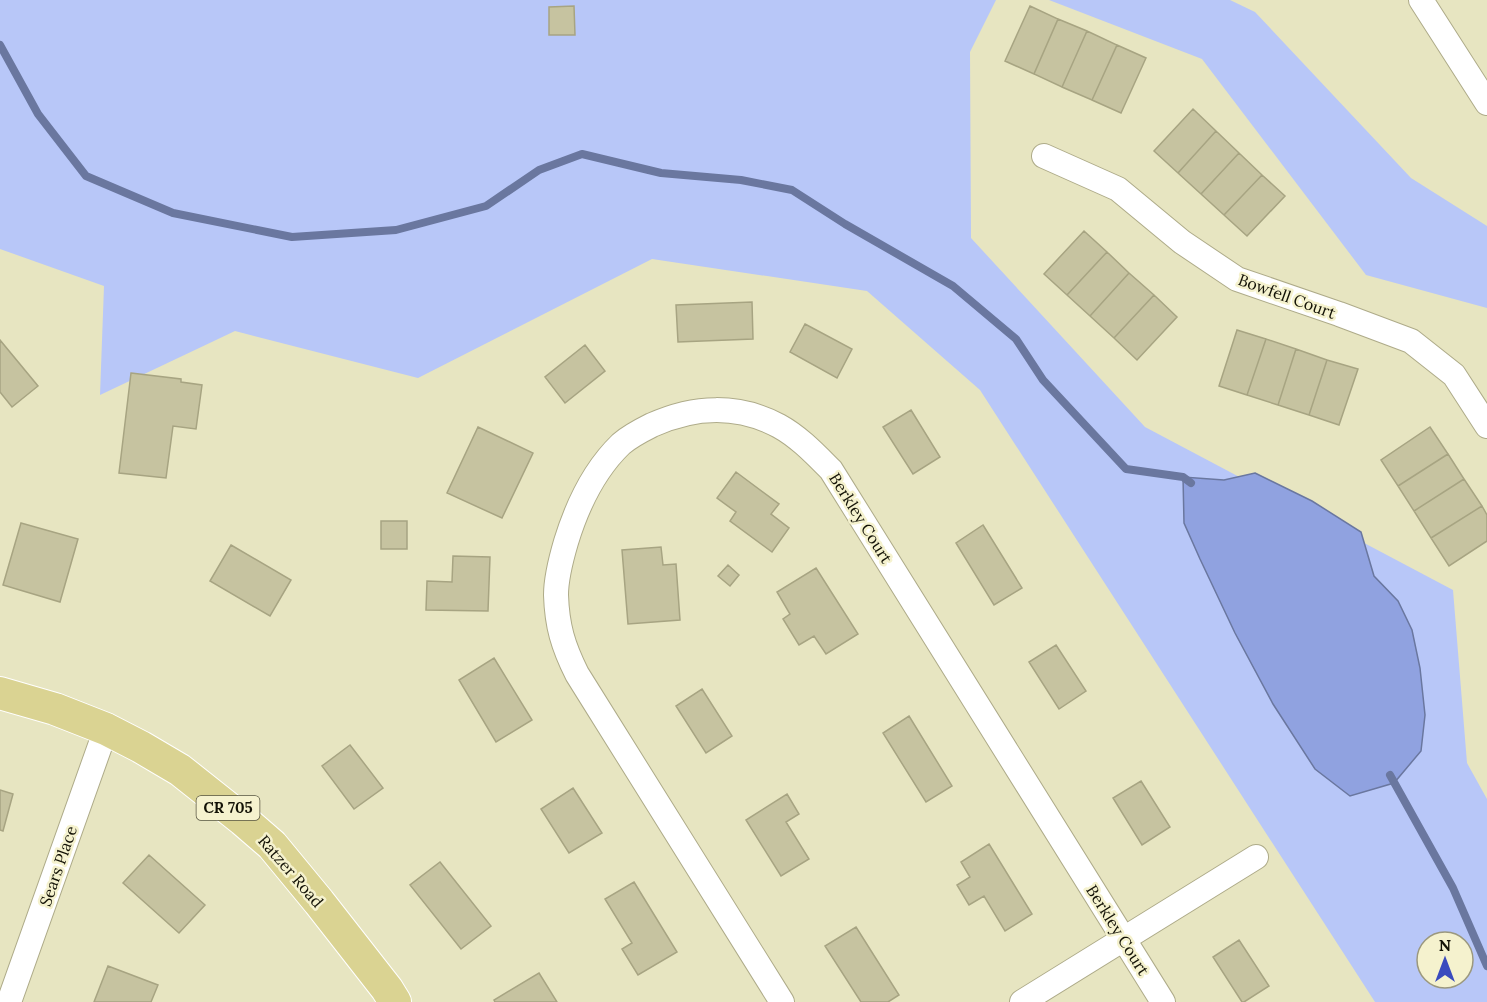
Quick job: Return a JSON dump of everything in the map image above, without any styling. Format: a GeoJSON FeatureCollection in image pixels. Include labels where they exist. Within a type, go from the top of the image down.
{"type":"FeatureCollection","features":[{"type":"Feature","properties":{"kind":"main road","name":"Ratzer Road"},"geometry":{"type":"LineString","coordinates":[[0,693],[55,709],[106,729],[141,747],[180,771],[243,820],[272,845],[395,1002]]}},
{"type":"Feature","properties":{"kind":"street"},"geometry":{"type":"LineString","coordinates":[[1421,0],[1487,103]]}},
{"type":"Feature","properties":{"kind":"street","name":"Bowfell Court"},"geometry":{"type":"LineString","coordinates":[[1044,156],[1118,189],[1182,242],[1237,279],[1411,341],[1454,375],[1487,426]]}},
{"type":"Feature","properties":{"kind":"street","name":"Berkley Court"},"geometry":{"type":"LineString","coordinates":[[782,1002],[577,674],[565,649],[558,622],[556,594],[560,565],[571,525],[585,494],[602,466],[622,443],[640,430],[669,417],[689,412],[710,410],[741,412],[760,418],[780,427],[807,445],[831,470],[1163,1002]]}},
{"type":"Feature","properties":{"kind":"street","name":"Sears Place"},"geometry":{"type":"LineString","coordinates":[[9,1002],[106,729]]}},
{"type":"Feature","properties":{"kind":"street"},"geometry":{"type":"LineString","coordinates":[[1022,1002],[1256,857]]}},
{"type":"Feature","properties":{"kind":"shaded area"},"geometry":{"type":"Polygon","coordinates":[[[0,0],[996,0],[970,52],[971,238],[1145,427],[1453,590],[1467,763],[1487,799],[1487,1002],[1375,1002],[980,390],[867,291],[652,259],[418,378],[235,331],[100,395],[104,286],[0,249],[0,0]]]}},
{"type":"Feature","properties":{"kind":"shaded area"},"geometry":{"type":"Polygon","coordinates":[[[1049,0],[1230,0],[1255,12],[1411,178],[1487,226],[1487,308],[1366,275],[1202,59],[1049,0]]]}},
{"type":"Feature","properties":{"kind":"shaded area"},"geometry":{"type":"Polygon","coordinates":[[[1255,473],[1312,501],[1361,532],[1374,576],[1398,601],[1412,630],[1420,668],[1425,715],[1421,751],[1394,783],[1350,796],[1315,769],[1273,704],[1235,633],[1200,559],[1184,523],[1183,477],[1224,480],[1255,473]]]}},
{"type":"Feature","properties":{"kind":"building"},"geometry":{"type":"Polygon","coordinates":[[[574,6],[575,35],[549,35],[549,7],[574,6]]]}},
{"type":"Feature","properties":{"kind":"building"},"geometry":{"type":"Polygon","coordinates":[[[1030,6],[1058,19],[1034,74],[1005,61],[1030,6]]]}},
{"type":"Feature","properties":{"kind":"building"},"geometry":{"type":"Polygon","coordinates":[[[1058,19],[1087,31],[1062,87],[1034,74],[1058,19]]]}},
{"type":"Feature","properties":{"kind":"building"},"geometry":{"type":"Polygon","coordinates":[[[1087,31],[1117,45],[1092,100],[1062,87],[1087,31]]]}},
{"type":"Feature","properties":{"kind":"building"},"geometry":{"type":"Polygon","coordinates":[[[1117,45],[1146,58],[1121,113],[1092,100],[1117,45]]]}},
{"type":"Feature","properties":{"kind":"building"},"geometry":{"type":"Polygon","coordinates":[[[1193,109],[1216,131],[1178,173],[1154,151],[1193,109]]]}},
{"type":"Feature","properties":{"kind":"building"},"geometry":{"type":"Polygon","coordinates":[[[1216,131],[1239,153],[1201,194],[1178,173],[1216,131]]]}},
{"type":"Feature","properties":{"kind":"building"},"geometry":{"type":"Polygon","coordinates":[[[1239,153],[1262,175],[1224,215],[1201,194],[1239,153]]]}},
{"type":"Feature","properties":{"kind":"building"},"geometry":{"type":"Polygon","coordinates":[[[1262,175],[1285,196],[1247,236],[1224,215],[1262,175]]]}},
{"type":"Feature","properties":{"kind":"building"},"geometry":{"type":"Polygon","coordinates":[[[1084,231],[1107,252],[1067,295],[1044,274],[1084,231]]]}},
{"type":"Feature","properties":{"kind":"building"},"geometry":{"type":"Polygon","coordinates":[[[1107,252],[1129,273],[1090,316],[1067,295],[1107,252]]]}},
{"type":"Feature","properties":{"kind":"building"},"geometry":{"type":"Polygon","coordinates":[[[1129,273],[1154,295],[1114,338],[1090,316],[1129,273]]]}},
{"type":"Feature","properties":{"kind":"building"},"geometry":{"type":"Polygon","coordinates":[[[1154,295],[1177,317],[1137,360],[1114,338],[1154,295]]]}},
{"type":"Feature","properties":{"kind":"building"},"geometry":{"type":"Polygon","coordinates":[[[752,302],[753,339],[678,342],[676,305],[752,302]]]}},
{"type":"Feature","properties":{"kind":"building"},"geometry":{"type":"Polygon","coordinates":[[[805,324],[852,349],[837,378],[790,352],[805,324]]]}},
{"type":"Feature","properties":{"kind":"building"},"geometry":{"type":"Polygon","coordinates":[[[1237,330],[1266,339],[1247,395],[1219,386],[1237,330]]]}},
{"type":"Feature","properties":{"kind":"building"},"geometry":{"type":"Polygon","coordinates":[[[1266,339],[1296,349],[1278,405],[1247,395],[1266,339]]]}},
{"type":"Feature","properties":{"kind":"building"},"geometry":{"type":"Polygon","coordinates":[[[0,340],[38,386],[12,407],[0,392],[0,340]]]}},
{"type":"Feature","properties":{"kind":"building"},"geometry":{"type":"Polygon","coordinates":[[[585,345],[605,371],[565,403],[545,377],[585,345]]]}},
{"type":"Feature","properties":{"kind":"building"},"geometry":{"type":"Polygon","coordinates":[[[1296,349],[1327,360],[1309,415],[1278,405],[1296,349]]]}},
{"type":"Feature","properties":{"kind":"building"},"geometry":{"type":"Polygon","coordinates":[[[1327,360],[1358,369],[1339,425],[1309,415],[1327,360]]]}},
{"type":"Feature","properties":{"kind":"building"},"geometry":{"type":"Polygon","coordinates":[[[131,373],[181,379],[181,382],[202,385],[196,429],[173,426],[166,478],[119,473],[131,373]]]}},
{"type":"Feature","properties":{"kind":"building"},"geometry":{"type":"Polygon","coordinates":[[[911,410],[940,457],[913,474],[883,427],[911,410]]]}},
{"type":"Feature","properties":{"kind":"building"},"geometry":{"type":"Polygon","coordinates":[[[478,427],[533,453],[502,518],[447,493],[478,427]]]}},
{"type":"Feature","properties":{"kind":"building"},"geometry":{"type":"Polygon","coordinates":[[[1430,427],[1448,454],[1398,486],[1381,460],[1430,427]]]}},
{"type":"Feature","properties":{"kind":"building"},"geometry":{"type":"Polygon","coordinates":[[[1448,454],[1464,479],[1414,511],[1398,486],[1448,454]]]}},
{"type":"Feature","properties":{"kind":"building"},"geometry":{"type":"Polygon","coordinates":[[[736,472],[779,504],[771,514],[789,528],[772,552],[730,521],[736,512],[717,498],[736,472]]]}},
{"type":"Feature","properties":{"kind":"building"},"geometry":{"type":"Polygon","coordinates":[[[1464,479],[1482,506],[1431,538],[1414,511],[1464,479]]]}},
{"type":"Feature","properties":{"kind":"building"},"geometry":{"type":"Polygon","coordinates":[[[1482,506],[1487,515],[1487,541],[1449,566],[1431,538],[1482,506]]]}},
{"type":"Feature","properties":{"kind":"building"},"geometry":{"type":"Polygon","coordinates":[[[381,521],[407,521],[407,549],[381,549],[381,521]]]}},
{"type":"Feature","properties":{"kind":"building"},"geometry":{"type":"Polygon","coordinates":[[[21,523],[78,539],[60,602],[3,585],[21,523]]]}},
{"type":"Feature","properties":{"kind":"building"},"geometry":{"type":"Polygon","coordinates":[[[983,525],[1022,588],[994,605],[956,543],[983,525]]]}},
{"type":"Feature","properties":{"kind":"building"},"geometry":{"type":"Polygon","coordinates":[[[231,545],[291,580],[270,616],[210,581],[231,545]]]}},
{"type":"Feature","properties":{"kind":"building"},"geometry":{"type":"Polygon","coordinates":[[[661,547],[663,565],[676,564],[680,620],[628,624],[622,550],[661,547]]]}},
{"type":"Feature","properties":{"kind":"building"},"geometry":{"type":"Polygon","coordinates":[[[453,556],[490,557],[488,611],[426,610],[427,581],[452,582],[453,556]]]}},
{"type":"Feature","properties":{"kind":"building"},"geometry":{"type":"Polygon","coordinates":[[[728,565],[739,575],[730,586],[718,576],[728,565]]]}},
{"type":"Feature","properties":{"kind":"building"},"geometry":{"type":"Polygon","coordinates":[[[816,568],[858,634],[826,654],[814,636],[799,645],[783,619],[790,614],[777,592],[816,568]]]}},
{"type":"Feature","properties":{"kind":"building"},"geometry":{"type":"Polygon","coordinates":[[[1056,645],[1086,691],[1059,709],[1029,662],[1056,645]]]}},
{"type":"Feature","properties":{"kind":"building"},"geometry":{"type":"Polygon","coordinates":[[[494,658],[532,720],[496,742],[459,680],[494,658]]]}},
{"type":"Feature","properties":{"kind":"building"},"geometry":{"type":"Polygon","coordinates":[[[702,689],[732,736],[706,753],[676,706],[702,689]]]}},
{"type":"Feature","properties":{"kind":"building"},"geometry":{"type":"Polygon","coordinates":[[[909,716],[952,786],[926,802],[883,733],[909,716]]]}},
{"type":"Feature","properties":{"kind":"building"},"geometry":{"type":"Polygon","coordinates":[[[350,745],[383,788],[354,809],[322,766],[350,745]]]}},
{"type":"Feature","properties":{"kind":"building"},"geometry":{"type":"Polygon","coordinates":[[[1141,781],[1170,827],[1142,845],[1113,798],[1141,781]]]}},
{"type":"Feature","properties":{"kind":"building"},"geometry":{"type":"Polygon","coordinates":[[[573,788],[602,833],[569,853],[541,809],[573,788]]]}},
{"type":"Feature","properties":{"kind":"building"},"geometry":{"type":"Polygon","coordinates":[[[0,790],[13,794],[3,831],[0,830],[0,790]]]}},
{"type":"Feature","properties":{"kind":"building"},"geometry":{"type":"Polygon","coordinates":[[[787,794],[799,814],[786,822],[809,859],[781,876],[746,820],[787,794]]]}},
{"type":"Feature","properties":{"kind":"building"},"geometry":{"type":"Polygon","coordinates":[[[989,844],[1032,914],[1005,931],[984,896],[969,905],[957,885],[970,877],[961,862],[989,844]]]}},
{"type":"Feature","properties":{"kind":"building"},"geometry":{"type":"Polygon","coordinates":[[[149,855],[205,905],[179,933],[123,883],[149,855]]]}},
{"type":"Feature","properties":{"kind":"building"},"geometry":{"type":"Polygon","coordinates":[[[440,862],[491,926],[461,949],[410,885],[440,862]]]}},
{"type":"Feature","properties":{"kind":"building"},"geometry":{"type":"Polygon","coordinates":[[[634,882],[677,952],[638,975],[622,949],[632,943],[605,899],[634,882]]]}},
{"type":"Feature","properties":{"kind":"building"},"geometry":{"type":"Polygon","coordinates":[[[856,927],[899,995],[888,1002],[861,1002],[825,946],[856,927]]]}},
{"type":"Feature","properties":{"kind":"building"},"geometry":{"type":"Polygon","coordinates":[[[1239,940],[1269,986],[1244,1002],[1213,957],[1239,940]]]}},
{"type":"Feature","properties":{"kind":"building"},"geometry":{"type":"Polygon","coordinates":[[[108,966],[158,985],[151,1002],[94,1002],[108,966]]]}},
{"type":"Feature","properties":{"kind":"building"},"geometry":{"type":"Polygon","coordinates":[[[539,973],[557,1002],[495,1002],[494,1000],[539,973]]]}},
{"type":"Feature","properties":{"kind":"waterway"},"geometry":{"type":"LineString","coordinates":[[0,45],[38,114],[86,176],[173,213],[292,237],[396,230],[486,206],[539,170],[582,154],[661,173],[741,180],[792,190],[845,224],[953,286],[1016,339],[1043,380],[1126,469],[1183,477],[1191,483]]}},
{"type":"Feature","properties":{"kind":"waterway"},"geometry":{"type":"LineString","coordinates":[[1390,775],[1453,888],[1487,966]]}}]}
